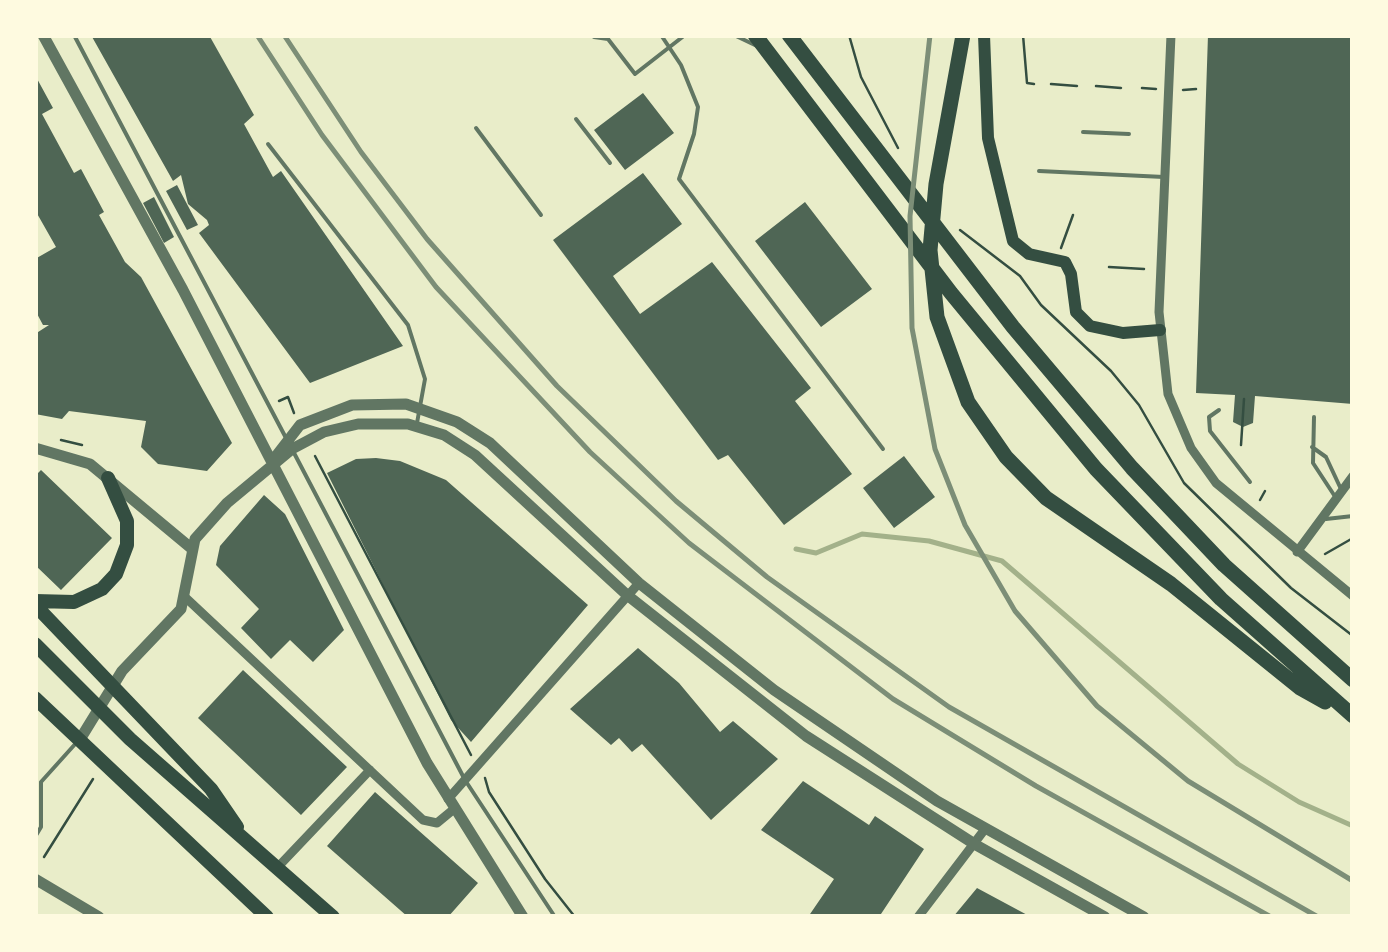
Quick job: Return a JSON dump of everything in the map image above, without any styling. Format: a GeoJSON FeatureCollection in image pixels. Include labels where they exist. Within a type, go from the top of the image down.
{"type":"FeatureCollection","features":[{"type":"Feature","properties":{"kind":"highway"},"geometry":{"type":"LineString","coordinates":[[755,35],[952,294],[1096,469],[1221,600],[1353,717]]}},
{"type":"Feature","properties":{"kind":"highway"},"geometry":{"type":"LineString","coordinates":[[789,35],[1013,327],[1101,432],[1203,544],[1353,680]]}},
{"type":"Feature","properties":{"kind":"highway"},"geometry":{"type":"LineString","coordinates":[[963,35],[936,184],[930,250],[937,318],[968,402],[994,443],[1032,486],[1194,601],[1300,688],[1353,717]]}},
{"type":"Feature","properties":{"kind":"highway"},"geometry":{"type":"LineString","coordinates":[[35,603],[66,604],[84,599],[116,574],[128,545],[127,520],[108,478]]}},
{"type":"Feature","properties":{"kind":"highway"},"geometry":{"type":"LineString","coordinates":[[35,603],[211,789],[252,848]]}},
{"type":"Feature","properties":{"kind":"highway"},"geometry":{"type":"LineString","coordinates":[[35,644],[99,708],[333,917]]}},
{"type":"Feature","properties":{"kind":"highway"},"geometry":{"type":"LineString","coordinates":[[35,698],[268,917]]}},
{"type":"Feature","properties":{"kind":"main road"},"geometry":{"type":"LineString","coordinates":[[984,35],[988,138],[1009,235],[1025,252],[1058,254],[1069,269],[1074,308],[1085,323],[1106,331],[1160,330]]}},
{"type":"Feature","properties":{"kind":"street"},"geometry":{"type":"LineString","coordinates":[[42,35],[183,290],[451,804],[523,917]]}},
{"type":"Feature","properties":{"kind":"street"},"geometry":{"type":"LineString","coordinates":[[1171,35],[1160,330],[1168,394],[1192,448],[1225,492],[1353,596]]}},
{"type":"Feature","properties":{"kind":"street"},"geometry":{"type":"LineString","coordinates":[[78,741],[122,671],[174,618],[186,598],[192,548],[208,522],[271,464],[300,425],[334,409],[366,402],[421,408],[440,414],[490,444],[638,583],[818,722],[985,829],[1144,917]]}},
{"type":"Feature","properties":{"kind":"street"},"geometry":{"type":"LineString","coordinates":[[289,444],[358,424],[416,425],[444,435],[475,454],[627,596],[792,726],[976,845],[1105,917]]}},
{"type":"Feature","properties":{"kind":"street"},"geometry":{"type":"LineString","coordinates":[[35,448],[79,458],[192,548]]}},
{"type":"Feature","properties":{"kind":"street"},"geometry":{"type":"LineString","coordinates":[[1297,552],[1346,487]]}},
{"type":"Feature","properties":{"kind":"street"},"geometry":{"type":"LineString","coordinates":[[186,598],[427,823],[438,824],[466,780],[638,583]]}},
{"type":"Feature","properties":{"kind":"street"},"geometry":{"type":"LineString","coordinates":[[276,869],[370,770]]}},
{"type":"Feature","properties":{"kind":"street"},"geometry":{"type":"LineString","coordinates":[[918,917],[985,829]]}},
{"type":"Feature","properties":{"kind":"street"},"geometry":{"type":"LineString","coordinates":[[35,879],[100,917]]}},
{"type":"Feature","properties":{"kind":"lane"},"geometry":{"type":"LineString","coordinates":[[74,35],[466,780],[555,917]]}},
{"type":"Feature","properties":{"kind":"lane"},"geometry":{"type":"LineString","coordinates":[[661,35],[671,46],[698,107],[694,134],[678,179],[883,449]]}},
{"type":"Feature","properties":{"kind":"lane"},"geometry":{"type":"LineString","coordinates":[[594,36],[608,39],[635,74],[685,35]]}},
{"type":"Feature","properties":{"kind":"lane"},"geometry":{"type":"LineString","coordinates":[[734,35],[767,52]]}},
{"type":"Feature","properties":{"kind":"lane"},"geometry":{"type":"LineString","coordinates":[[576,119],[610,162]]}},
{"type":"Feature","properties":{"kind":"lane"},"geometry":{"type":"LineString","coordinates":[[476,128],[542,215]]}},
{"type":"Feature","properties":{"kind":"lane"},"geometry":{"type":"LineString","coordinates":[[1083,132],[1129,134]]}},
{"type":"Feature","properties":{"kind":"lane"},"geometry":{"type":"LineString","coordinates":[[268,144],[408,325],[425,379],[416,425]]}},
{"type":"Feature","properties":{"kind":"lane"},"geometry":{"type":"LineString","coordinates":[[1039,171],[1165,177]]}},
{"type":"Feature","properties":{"kind":"lane"},"geometry":{"type":"LineString","coordinates":[[1219,410],[1209,417],[1210,431],[1250,482]]}},
{"type":"Feature","properties":{"kind":"lane"},"geometry":{"type":"LineString","coordinates":[[1314,417],[1312,447],[1316,472],[1346,487]]}},
{"type":"Feature","properties":{"kind":"lane"},"geometry":{"type":"LineString","coordinates":[[1312,447],[1326,457],[1346,487]]}},
{"type":"Feature","properties":{"kind":"lane"},"geometry":{"type":"LineString","coordinates":[[1321,519],[1353,516]]}},
{"type":"Feature","properties":{"kind":"lane"},"geometry":{"type":"LineString","coordinates":[[35,837],[42,782],[78,741]]}},
{"type":"Feature","properties":{"kind":"lane"},"geometry":{"type":"LineString","coordinates":[[35,776],[42,782]]}},
{"type":"Feature","properties":{"kind":"path"},"geometry":{"type":"LineString","coordinates":[[850,35],[860,77],[900,151]]}},
{"type":"Feature","properties":{"kind":"path"},"geometry":{"type":"LineString","coordinates":[[1023,35],[1027,83],[1034,84]]}},
{"type":"Feature","properties":{"kind":"path"},"geometry":{"type":"LineString","coordinates":[[1051,84],[1077,86]]}},
{"type":"Feature","properties":{"kind":"path"},"geometry":{"type":"LineString","coordinates":[[1096,86],[1121,88]]}},
{"type":"Feature","properties":{"kind":"path"},"geometry":{"type":"LineString","coordinates":[[1142,88],[1157,89]]}},
{"type":"Feature","properties":{"kind":"path"},"geometry":{"type":"LineString","coordinates":[[1179,90],[1196,90]]}},
{"type":"Feature","properties":{"kind":"path"},"geometry":{"type":"LineString","coordinates":[[1046,245],[1058,254],[1073,215]]}},
{"type":"Feature","properties":{"kind":"path"},"geometry":{"type":"LineString","coordinates":[[951,219],[1020,276],[1041,306],[1111,370],[1139,404],[1167,456],[1196,495],[1291,588],[1353,636]]}},
{"type":"Feature","properties":{"kind":"path"},"geometry":{"type":"LineString","coordinates":[[1109,267],[1144,269]]}},
{"type":"Feature","properties":{"kind":"path"},"geometry":{"type":"LineString","coordinates":[[270,406],[288,397],[300,425]]}},
{"type":"Feature","properties":{"kind":"path"},"geometry":{"type":"LineString","coordinates":[[1241,446],[1244,399]]}},
{"type":"Feature","properties":{"kind":"path"},"geometry":{"type":"LineString","coordinates":[[307,440],[507,821],[575,917]]}},
{"type":"Feature","properties":{"kind":"path"},"geometry":{"type":"LineString","coordinates":[[1260,500],[1266,491]]}},
{"type":"Feature","properties":{"kind":"path"},"geometry":{"type":"LineString","coordinates":[[1324,554],[1353,538]]}},
{"type":"Feature","properties":{"kind":"path"},"geometry":{"type":"LineString","coordinates":[[44,856],[93,779]]}},
{"type":"Feature","properties":{"kind":"building"},"geometry":{"type":"Polygon","coordinates":[[[91,35],[209,35],[254,115],[244,124],[273,177],[281,171],[403,346],[310,383],[199,233],[209,225],[207,220],[188,204],[181,175],[173,181],[91,35]]]}},
{"type":"Feature","properties":{"kind":"building"},"geometry":{"type":"Polygon","coordinates":[[[1208,35],[1353,35],[1353,404],[1255,396],[1253,423],[1243,427],[1233,422],[1235,395],[1196,393],[1208,35]]]}},
{"type":"Feature","properties":{"kind":"building"},"geometry":{"type":"Polygon","coordinates":[[[35,75],[53,108],[42,114],[74,173],[81,169],[104,212],[99,215],[125,262],[141,277],[232,443],[207,471],[158,464],[141,447],[146,421],[69,411],[62,419],[35,414],[35,334],[49,325],[43,325],[35,310],[35,259],[56,247],[35,210],[35,75]]]}},
{"type":"Feature","properties":{"kind":"building"},"geometry":{"type":"Polygon","coordinates":[[[643,93],[674,133],[625,170],[594,130],[643,93]]]}},
{"type":"Feature","properties":{"kind":"building"},"geometry":{"type":"Polygon","coordinates":[[[643,173],[682,224],[613,276],[640,314],[712,262],[811,388],[795,401],[852,474],[784,525],[728,455],[718,460],[553,240],[643,173]]]}},
{"type":"Feature","properties":{"kind":"building"},"geometry":{"type":"Polygon","coordinates":[[[177,185],[198,225],[187,230],[166,191],[177,185]]]}},
{"type":"Feature","properties":{"kind":"building"},"geometry":{"type":"Polygon","coordinates":[[[154,197],[174,237],[164,243],[143,203],[154,197]]]}},
{"type":"Feature","properties":{"kind":"building"},"geometry":{"type":"Polygon","coordinates":[[[805,202],[872,289],[821,327],[755,241],[805,202]]]}},
{"type":"Feature","properties":{"kind":"building"},"geometry":{"type":"Polygon","coordinates":[[[904,456],[935,497],[894,528],[863,488],[904,456]]]}},
{"type":"Feature","properties":{"kind":"building"},"geometry":{"type":"Polygon","coordinates":[[[356,459],[400,461],[446,480],[588,605],[471,742],[451,720],[327,473],[356,459]]]}},
{"type":"Feature","properties":{"kind":"building"},"geometry":{"type":"Polygon","coordinates":[[[41,470],[112,538],[61,590],[35,565],[35,476],[41,470]]]}},
{"type":"Feature","properties":{"kind":"building"},"geometry":{"type":"Polygon","coordinates":[[[264,495],[285,514],[344,630],[313,662],[290,640],[271,659],[241,628],[259,609],[216,565],[220,546],[264,495]]]}},
{"type":"Feature","properties":{"kind":"building"},"geometry":{"type":"Polygon","coordinates":[[[638,648],[679,683],[720,732],[733,721],[778,759],[711,820],[642,744],[632,752],[619,738],[611,745],[570,709],[638,648]]]}},
{"type":"Feature","properties":{"kind":"building"},"geometry":{"type":"Polygon","coordinates":[[[243,670],[347,767],[301,815],[198,718],[243,670]]]}},
{"type":"Feature","properties":{"kind":"building"},"geometry":{"type":"Polygon","coordinates":[[[803,781],[869,825],[875,816],[924,849],[879,917],[808,917],[834,879],[761,830],[803,781]]]}},
{"type":"Feature","properties":{"kind":"building"},"geometry":{"type":"Polygon","coordinates":[[[375,792],[478,883],[448,917],[408,917],[327,846],[375,792]]]}},
{"type":"Feature","properties":{"kind":"building"},"geometry":{"type":"Polygon","coordinates":[[[977,888],[1031,917],[953,917],[977,888]]]}},
{"type":"Feature","properties":{"kind":"waterway"},"geometry":{"type":"LineString","coordinates":[[796,549],[816,553],[862,534],[929,541],[1002,561],[1238,764],[1299,802],[1353,826]]}},
{"type":"Feature","properties":{"kind":"railway"},"geometry":{"type":"LineString","coordinates":[[257,35],[322,135],[436,287],[590,452],[689,543],[893,699],[1036,786],[1271,917]]}},
{"type":"Feature","properties":{"kind":"railway"},"geometry":{"type":"LineString","coordinates":[[284,35],[361,152],[427,239],[557,386],[676,501],[767,577],[949,707],[1318,917]]}},
{"type":"Feature","properties":{"kind":"railway"},"geometry":{"type":"LineString","coordinates":[[930,35],[910,216],[912,328],[935,449],[965,525],[1015,611],[1097,706],[1188,781],[1353,881]]}}]}
